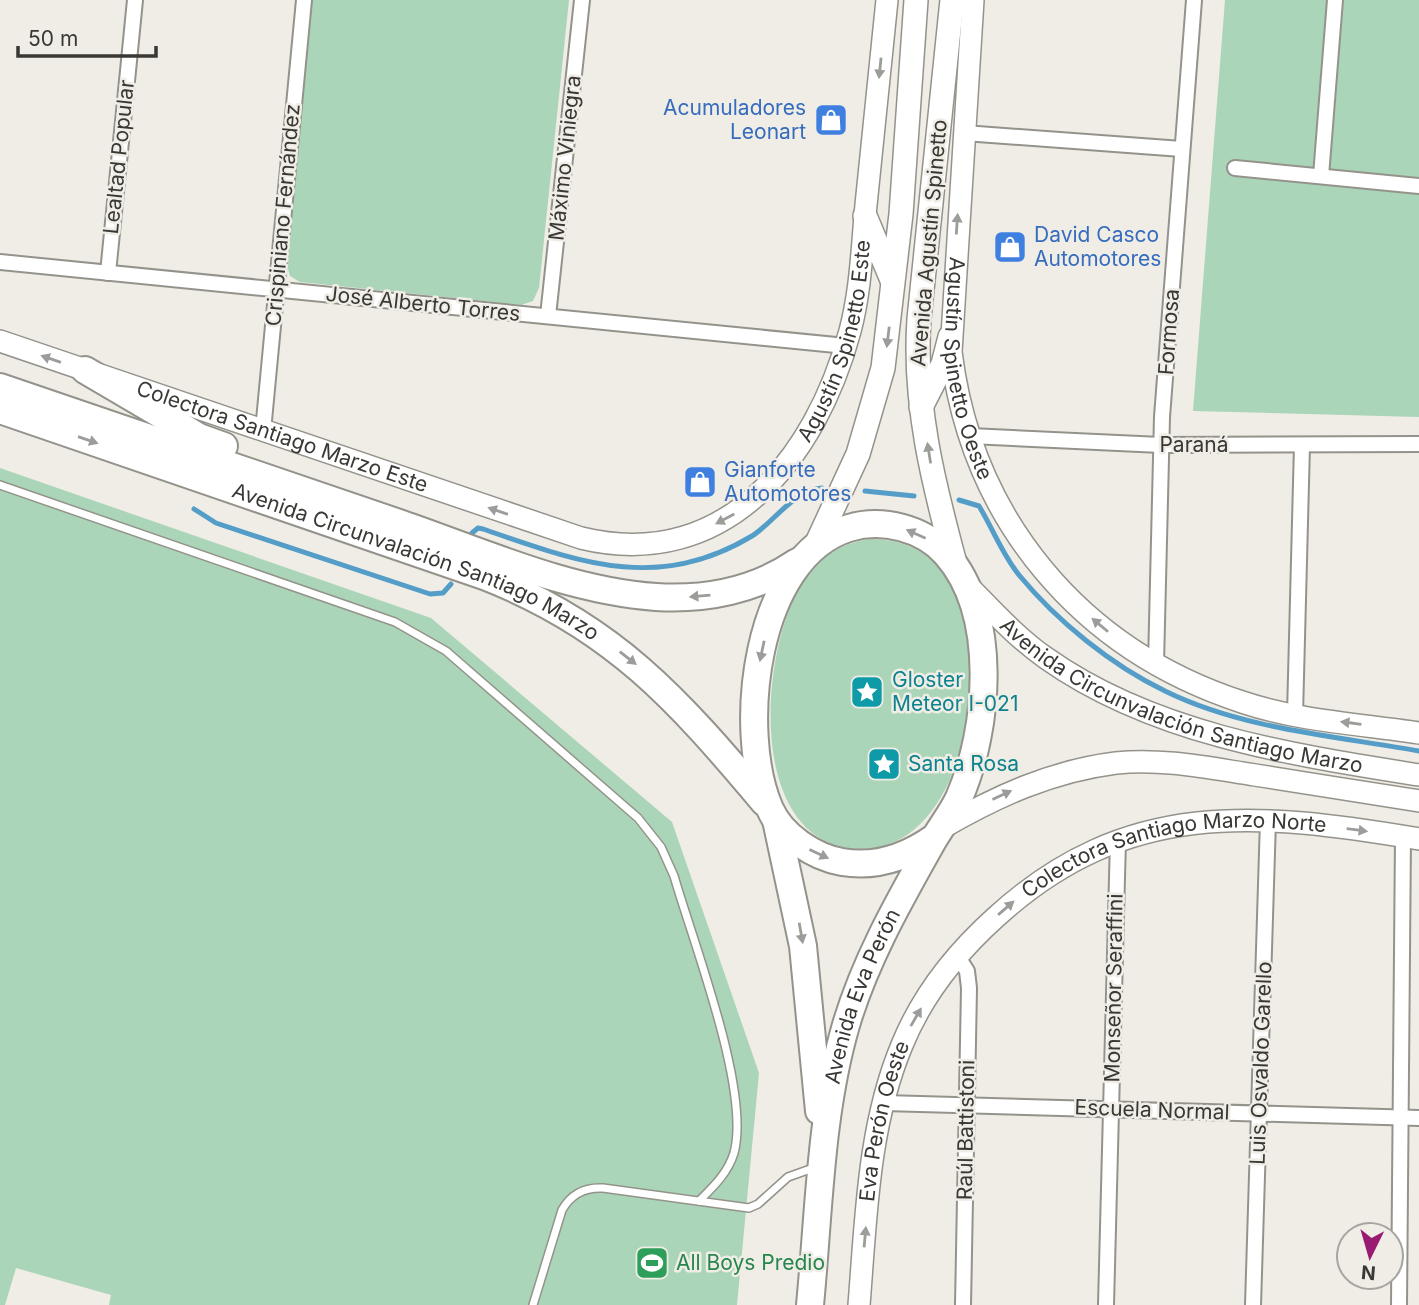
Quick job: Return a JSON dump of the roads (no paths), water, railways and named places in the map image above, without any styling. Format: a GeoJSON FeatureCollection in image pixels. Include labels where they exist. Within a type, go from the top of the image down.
{"type":"FeatureCollection","features":[{"type":"Feature","properties":{"kind":"highway"},"geometry":{"type":"LineString","coordinates":[[85,370],[198,437],[347,489],[448,540]]}},
{"type":"Feature","properties":{"kind":"highway","name":"Avenida Circunvalación Santiago Marzo"},"geometry":{"type":"LineString","coordinates":[[0,387],[571,581],[658,597],[706,596],[743,588],[778,573],[839,531],[858,525],[898,527],[936,544],[959,573]]}},
{"type":"Feature","properties":{"kind":"highway","name":"Avenida Circunvalación Santiago Marzo"},"geometry":{"type":"LineString","coordinates":[[0,410],[484,576],[536,600],[602,639],[648,674],[702,729],[790,835],[816,853],[858,864],[893,859],[938,832]]}},
{"type":"Feature","properties":{"kind":"highway","name":"Avenida Eva Perón"},"geometry":{"type":"LineString","coordinates":[[811,551],[778,598],[760,662],[757,745],[805,961],[824,1166]]}},
{"type":"Feature","properties":{"kind":"highway","name":"Avenida Eva Perón"},"geometry":{"type":"LineString","coordinates":[[810,1305],[837,1060],[851,1008],[883,932],[958,801],[973,754],[983,690],[978,626],[959,573]]}},
{"type":"Feature","properties":{"kind":"main road","name":"Avenida Agustín Spinetto"},"geometry":{"type":"LineString","coordinates":[[811,551],[850,475],[866,433],[883,368],[904,190],[916,0]]}},
{"type":"Feature","properties":{"kind":"main road","name":"Avenida Agustín Spinetto"},"geometry":{"type":"LineString","coordinates":[[952,0],[919,319],[918,364],[921,407],[933,480],[959,573]]}},
{"type":"Feature","properties":{"kind":"main road"},"geometry":{"type":"LineString","coordinates":[[865,216],[890,271],[893,289]]}},
{"type":"Feature","properties":{"kind":"main road"},"geometry":{"type":"LineString","coordinates":[[921,407],[946,358],[950,337]]}},
{"type":"Feature","properties":{"kind":"street","name":"Lealtad Popular"},"geometry":{"type":"LineString","coordinates":[[108,273],[135,0]]}},
{"type":"Feature","properties":{"kind":"street","name":"Crispiniano Fernández"},"geometry":{"type":"LineString","coordinates":[[263,431],[304,0]]}},
{"type":"Feature","properties":{"kind":"street","name":"Máximo Viniegra"},"geometry":{"type":"LineString","coordinates":[[548,316],[582,0]]}},
{"type":"Feature","properties":{"kind":"street","name":"Agustín Spinetto Este"},"geometry":{"type":"LineString","coordinates":[[563,533],[599,543],[654,543],[689,535],[738,512],[772,484],[799,448],[846,345],[857,300],[887,0]]}},
{"type":"Feature","properties":{"kind":"street","name":"Agustín Spinetto Oeste"},"geometry":{"type":"LineString","coordinates":[[973,0],[950,337],[955,381],[970,436],[991,494],[1040,567],[1102,627],[1156,664]]}},
{"type":"Feature","properties":{"kind":"street","name":"Formosa"},"geometry":{"type":"LineString","coordinates":[[1156,664],[1161,445],[1194,0]]}},
{"type":"Feature","properties":{"kind":"street"},"geometry":{"type":"LineString","coordinates":[[1321,176],[1335,0]]}},
{"type":"Feature","properties":{"kind":"street"},"geometry":{"type":"LineString","coordinates":[[964,134],[1182,149]]}},
{"type":"Feature","properties":{"kind":"street"},"geometry":{"type":"LineString","coordinates":[[1235,168],[1419,186]]}},
{"type":"Feature","properties":{"kind":"street","name":"José Alberto Torres"},"geometry":{"type":"LineString","coordinates":[[0,262],[846,345]]}},
{"type":"Feature","properties":{"kind":"street","name":"Colectora Santiago Marzo Este"},"geometry":{"type":"LineString","coordinates":[[0,341],[563,533]]}},
{"type":"Feature","properties":{"kind":"street"},"geometry":{"type":"LineString","coordinates":[[0,419],[32,421]]}},
{"type":"Feature","properties":{"kind":"street","name":"Paraná"},"geometry":{"type":"LineString","coordinates":[[970,436],[1161,445],[1419,444]]}},
{"type":"Feature","properties":{"kind":"street"},"geometry":{"type":"LineString","coordinates":[[1295,715],[1302,445]]}},
{"type":"Feature","properties":{"kind":"street","name":"Avenida Circunvalación Santiago Marzo"},"geometry":{"type":"LineString","coordinates":[[959,573],[1037,652],[1071,674],[1118,698],[1244,741],[1419,775]]}},
{"type":"Feature","properties":{"kind":"street"},"geometry":{"type":"LineString","coordinates":[[1156,664],[1241,702],[1295,715],[1419,733]]}},
{"type":"Feature","properties":{"kind":"street","name":"Avenida Circunvalación Santiago Marzo"},"geometry":{"type":"LineString","coordinates":[[938,832],[1024,785],[1060,774],[1118,763],[1194,766],[1419,801]]}},
{"type":"Feature","properties":{"kind":"street","name":"Colectora Santiago Marzo Norte"},"geometry":{"type":"LineString","coordinates":[[958,957],[995,918],[1037,884],[1077,859],[1118,839],[1182,823],[1268,820],[1411,838]]}},
{"type":"Feature","properties":{"kind":"street","name":"Luis Osvaldo Garello"},"geometry":{"type":"LineString","coordinates":[[1253,1305],[1268,820]]}},
{"type":"Feature","properties":{"kind":"street"},"geometry":{"type":"LineString","coordinates":[[1399,1305],[1411,838]]}},
{"type":"Feature","properties":{"kind":"street","name":"Monseñor Seraffini"},"geometry":{"type":"LineString","coordinates":[[1106,1305],[1118,839]]}},
{"type":"Feature","properties":{"kind":"street","name":"Eva Perón Oeste"},"geometry":{"type":"LineString","coordinates":[[859,1305],[872,1167],[884,1103],[895,1064],[911,1025],[958,957]]}},
{"type":"Feature","properties":{"kind":"street","name":"Raúl Battistoni"},"geometry":{"type":"LineString","coordinates":[[958,957],[967,971],[969,988],[963,1305]]}},
{"type":"Feature","properties":{"kind":"street","name":"Escuela Normal"},"geometry":{"type":"LineString","coordinates":[[884,1103],[1419,1118]]}},
{"type":"Feature","properties":{"kind":"lane"},"geometry":{"type":"LineString","coordinates":[[0,485],[395,622],[422,634],[446,651],[638,818],[661,847],[674,876],[731,1075],[736,1125],[733,1155],[719,1181],[699,1201]]}},
{"type":"Feature","properties":{"kind":"lane"},"geometry":{"type":"LineString","coordinates":[[533,1305],[562,1210],[575,1194],[588,1189],[603,1188],[746,1208],[758,1204],[793,1173],[824,1166]]}},
{"type":"Feature","properties":{"kind":"waterway"},"geometry":{"type":"LineString","coordinates":[[472,533],[478,528],[483,529],[552,552],[618,566],[650,568],[683,564],[717,553],[752,536],[793,500],[802,494],[822,488]]}},
{"type":"Feature","properties":{"kind":"waterway"},"geometry":{"type":"LineString","coordinates":[[865,491],[914,496]]}},
{"type":"Feature","properties":{"kind":"waterway"},"geometry":{"type":"LineString","coordinates":[[959,500],[979,506],[1013,567],[1050,609],[1105,655],[1165,691],[1195,704],[1257,723],[1419,751]]}},
{"type":"Feature","properties":{"kind":"waterway"},"geometry":{"type":"LineString","coordinates":[[194,509],[216,523],[430,594],[443,593],[451,584]]}},
{"type":"Feature","properties":{"kind":"place","name":"Acumuladores Leonart"},"geometry":{"type":"Point","coordinates":[831,120]}},
{"type":"Feature","properties":{"kind":"place","name":"David Casco Automotores"},"geometry":{"type":"Point","coordinates":[1010,247]}},
{"type":"Feature","properties":{"kind":"place","name":"Gianforte Automotores"},"geometry":{"type":"Point","coordinates":[700,482]}},
{"type":"Feature","properties":{"kind":"place","name":"Gloster Meteor I-021"},"geometry":{"type":"Point","coordinates":[867,692]}},
{"type":"Feature","properties":{"kind":"place","name":"Santa Rosa"},"geometry":{"type":"Point","coordinates":[884,764]}},
{"type":"Feature","properties":{"kind":"place","name":"All Boys Predio"},"geometry":{"type":"Point","coordinates":[652,1263]}}]}
